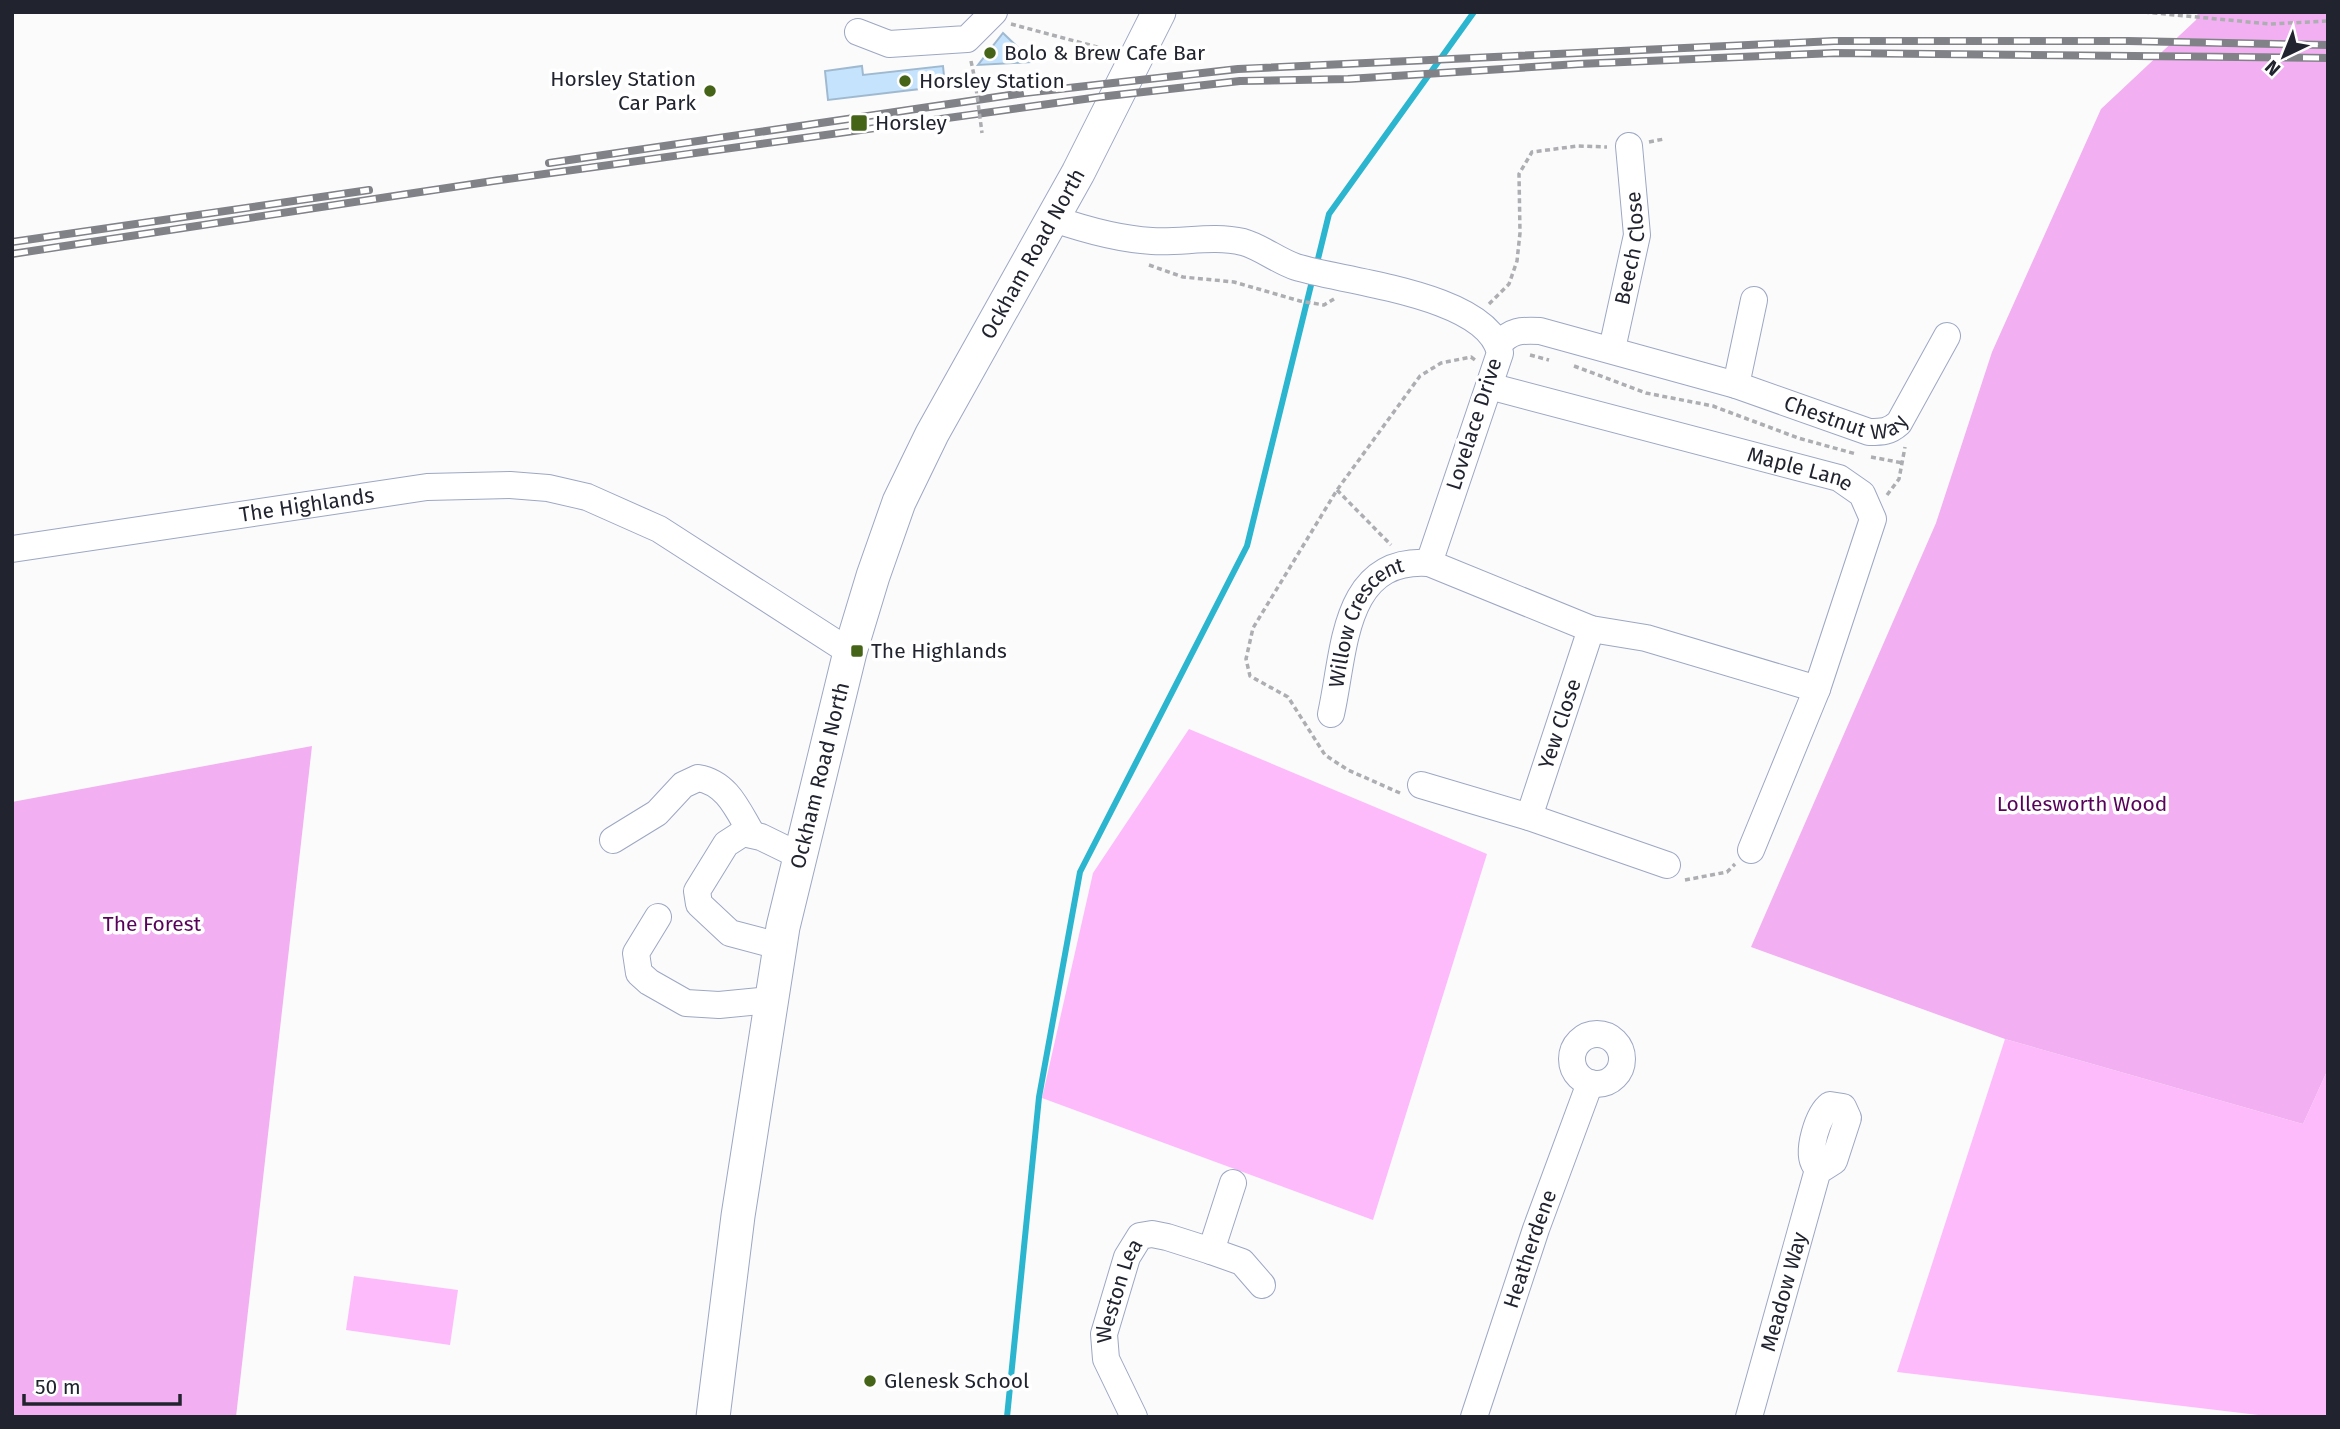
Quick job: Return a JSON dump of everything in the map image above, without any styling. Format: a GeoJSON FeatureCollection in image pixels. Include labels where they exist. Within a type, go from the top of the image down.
{"type":"FeatureCollection","features":[{"type":"Feature","properties":{"kind":"main road","name":"Ockham Road North"},"geometry":{"type":"LineString","coordinates":[[713,1417],[738,1216],[779,946],[850,652],[899,502],[932,434],[1054,219],[1113,108],[1159,12]]}},
{"type":"Feature","properties":{"kind":"street"},"geometry":{"type":"LineString","coordinates":[[858,32],[889,44],[967,38],[992,15]]}},
{"type":"Feature","properties":{"kind":"street","name":"Beech Close"},"geometry":{"type":"LineString","coordinates":[[1612,349],[1637,235],[1629,146]]}},
{"type":"Feature","properties":{"kind":"street","name":"Lovelace Drive"},"geometry":{"type":"LineString","coordinates":[[1054,219],[1094,233],[1152,241],[1212,239],[1244,242],[1301,268],[1388,286],[1451,305],[1495,360],[1418,562]]}},
{"type":"Feature","properties":{"kind":"street"},"geometry":{"type":"LineString","coordinates":[[1736,385],[1754,300]]}},
{"type":"Feature","properties":{"kind":"street","name":"Chestnut Way"},"geometry":{"type":"LineString","coordinates":[[1495,360],[1507,335],[1518,330],[1540,331],[1736,385],[1868,432],[1890,431],[1909,408],[1947,337]]}},
{"type":"Feature","properties":{"kind":"street","name":"Maple Lane"},"geometry":{"type":"LineString","coordinates":[[1495,360],[1839,478],[1862,494],[1870,509],[1872,519],[1817,689],[1751,850]]}},
{"type":"Feature","properties":{"kind":"street","name":"The Highlands"},"geometry":{"type":"LineString","coordinates":[[12,549],[427,486],[510,485],[548,488],[587,497],[659,529],[850,652]]}},
{"type":"Feature","properties":{"kind":"street"},"geometry":{"type":"LineString","coordinates":[[1418,562],[1591,629],[1646,638],[1817,689]]}},
{"type":"Feature","properties":{"kind":"street","name":"Willow Crescent"},"geometry":{"type":"LineString","coordinates":[[1331,714],[1353,604],[1378,573],[1418,562]]}},
{"type":"Feature","properties":{"kind":"street","name":"Yew Close"},"geometry":{"type":"LineString","coordinates":[[1529,817],[1591,629]]}},
{"type":"Feature","properties":{"kind":"street"},"geometry":{"type":"LineString","coordinates":[[613,840],[657,813],[683,785],[698,778],[720,786],[729,795],[752,834]]}},
{"type":"Feature","properties":{"kind":"street"},"geometry":{"type":"LineString","coordinates":[[1420,785],[1529,817],[1667,865]]}},
{"type":"Feature","properties":{"kind":"street"},"geometry":{"type":"LineString","coordinates":[[779,946],[730,933],[697,899],[697,891],[726,844],[737,836],[752,834],[800,856]]}},
{"type":"Feature","properties":{"kind":"street"},"geometry":{"type":"LineString","coordinates":[[658,917],[636,953],[639,973],[649,982],[686,1003],[701,1005],[771,1000]]}},
{"type":"Feature","properties":{"kind":"street","name":"Heatherdene"},"geometry":{"type":"LineString","coordinates":[[1474,1417],[1536,1229],[1590,1083]]}},
{"type":"Feature","properties":{"kind":"street","name":"Meadow Way"},"geometry":{"type":"LineString","coordinates":[[1749,1417],[1819,1167]]}},
{"type":"Feature","properties":{"kind":"street"},"geometry":{"type":"LineString","coordinates":[[1211,1251],[1233,1183]]}},
{"type":"Feature","properties":{"kind":"street","name":"Weston Lea"},"geometry":{"type":"LineString","coordinates":[[1134,1417],[1103,1348],[1107,1322],[1132,1245],[1140,1236],[1152,1234],[1242,1262],[1262,1285]]}},
{"type":"Feature","properties":{"kind":"path"},"geometry":{"type":"LineString","coordinates":[[2144,12],[2270,24],[2328,21]]}},
{"type":"Feature","properties":{"kind":"path"},"geometry":{"type":"LineString","coordinates":[[992,15],[1137,58]]}},
{"type":"Feature","properties":{"kind":"path"},"geometry":{"type":"LineString","coordinates":[[975,80],[982,133]]}},
{"type":"Feature","properties":{"kind":"path"},"geometry":{"type":"LineString","coordinates":[[1495,360],[1488,314],[1490,301],[1509,284],[1517,261],[1520,233],[1519,174],[1532,152],[1545,149],[1629,146],[1664,139]]}},
{"type":"Feature","properties":{"kind":"path"},"geometry":{"type":"LineString","coordinates":[[1140,260],[1183,277],[1234,282],[1300,301],[1321,304]]}},
{"type":"Feature","properties":{"kind":"path"},"geometry":{"type":"LineString","coordinates":[[1378,784],[1348,770],[1325,755],[1288,697],[1250,676],[1246,659],[1253,628],[1337,490],[1420,376],[1441,363],[1471,357],[1560,363]]}},
{"type":"Feature","properties":{"kind":"path"},"geometry":{"type":"LineString","coordinates":[[1571,365],[1646,393],[1713,406],[1833,449],[1903,463]]}},
{"type":"Feature","properties":{"kind":"path"},"geometry":{"type":"LineString","coordinates":[[1870,509],[1889,494],[1899,479],[1909,408]]}},
{"type":"Feature","properties":{"kind":"path"},"geometry":{"type":"LineString","coordinates":[[1337,490],[1418,562]]}},
{"type":"Feature","properties":{"kind":"shaded area"},"geometry":{"type":"Polygon","coordinates":[[[1189,729],[1487,854],[1373,1220],[1042,1098],[1093,873],[1189,729]]]}},
{"type":"Feature","properties":{"kind":"shaded area"},"geometry":{"type":"Polygon","coordinates":[[[2005,1039],[2303,1124],[2328,1069],[2328,1417],[2275,1417],[1897,1372],[2005,1039]]]}},
{"type":"Feature","properties":{"kind":"shaded area"},"geometry":{"type":"Polygon","coordinates":[[[354,1276],[458,1290],[450,1345],[346,1330],[354,1276]]]}},
{"type":"Feature","properties":{"kind":"green space","name":"Lollesworth Wood"},"geometry":{"type":"Polygon","coordinates":[[[2198,12],[2328,12],[2328,1069],[2303,1124],[2005,1039],[1751,947],[1936,523],[1992,352],[2101,109],[2196,20],[2198,12]]]}},
{"type":"Feature","properties":{"kind":"green space","name":"The Forest"},"geometry":{"type":"Polygon","coordinates":[[[312,746],[236,1417],[12,1417],[12,802],[312,746]]]}},
{"type":"Feature","properties":{"kind":"building"},"geometry":{"type":"Polygon","coordinates":[[[1003,33],[1033,62],[978,65],[1003,33]]]}},
{"type":"Feature","properties":{"kind":"building"},"geometry":{"type":"Polygon","coordinates":[[[862,66],[863,75],[943,66],[945,86],[828,100],[825,71],[862,66]]]}},
{"type":"Feature","properties":{"kind":"waterway"},"geometry":{"type":"LineString","coordinates":[[1316,267],[1329,214],[1474,12]]}},
{"type":"Feature","properties":{"kind":"waterway"},"geometry":{"type":"LineString","coordinates":[[1007,1417],[1039,1097],[1080,872],[1247,546],[1313,277]]}},
{"type":"Feature","properties":{"kind":"railway"},"geometry":{"type":"LineString","coordinates":[[549,163],[1024,93],[1238,69],[1834,41],[2128,41],[2328,45]]}},
{"type":"Feature","properties":{"kind":"railway"},"geometry":{"type":"LineString","coordinates":[[12,254],[493,181],[1099,97],[1240,81],[1348,79],[1578,64],[1834,53],[2328,58]]}},
{"type":"Feature","properties":{"kind":"railway"},"geometry":{"type":"LineString","coordinates":[[12,242],[369,190]]}},
{"type":"Feature","properties":{"kind":"place","name":"Bolo & Brew Cafe Bar"},"geometry":{"type":"Point","coordinates":[990,53]}},
{"type":"Feature","properties":{"kind":"place","name":"Horsley Station"},"geometry":{"type":"Point","coordinates":[905,81]}},
{"type":"Feature","properties":{"kind":"place","name":"Horsley Station Car Park"},"geometry":{"type":"Point","coordinates":[710,91]}},
{"type":"Feature","properties":{"kind":"place","name":"Horsley"},"geometry":{"type":"Point","coordinates":[859,123]}},
{"type":"Feature","properties":{"kind":"place","name":"The Highlands"},"geometry":{"type":"Point","coordinates":[857,651]}},
{"type":"Feature","properties":{"kind":"place","name":"Glenesk School"},"geometry":{"type":"Point","coordinates":[870,1381]}}]}
